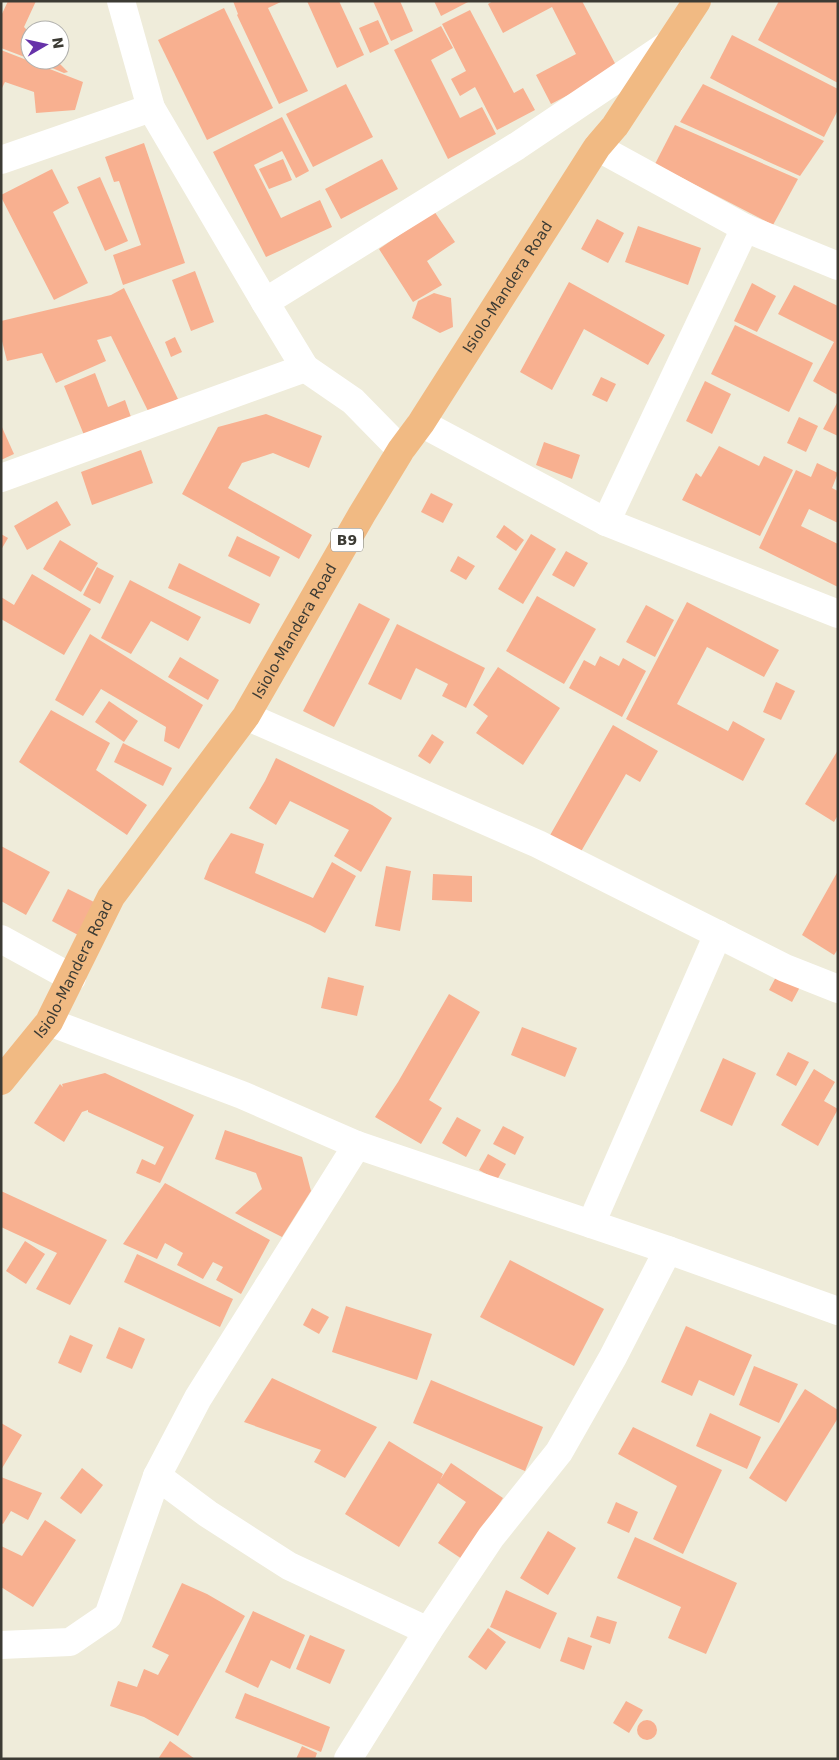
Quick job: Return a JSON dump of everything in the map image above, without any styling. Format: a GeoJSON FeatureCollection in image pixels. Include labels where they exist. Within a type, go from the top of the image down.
{"type":"FeatureCollection","features":[{"type":"Feature","properties":{"kind":"highway","name":"Isiolo-Mandera Road"},"geometry":{"type":"LineString","coordinates":[[1,1081],[49,1022],[111,897],[246,716],[401,450],[421,424],[597,147],[614,126],[697,1]]}},
{"type":"Feature","properties":{"kind":"street"},"geometry":{"type":"LineString","coordinates":[[121,1],[151,108],[306,368],[353,401],[401,450]]}},
{"type":"Feature","properties":{"kind":"street"},"geometry":{"type":"LineString","coordinates":[[265,302],[517,146],[670,42]]}},
{"type":"Feature","properties":{"kind":"street"},"geometry":{"type":"LineString","coordinates":[[1,160],[151,108]]}},
{"type":"Feature","properties":{"kind":"street"},"geometry":{"type":"LineString","coordinates":[[597,147],[745,228],[838,266]]}},
{"type":"Feature","properties":{"kind":"street"},"geometry":{"type":"LineString","coordinates":[[606,522],[745,228]]}},
{"type":"Feature","properties":{"kind":"street"},"geometry":{"type":"LineString","coordinates":[[1,478],[306,368]]}},
{"type":"Feature","properties":{"kind":"street"},"geometry":{"type":"LineString","coordinates":[[421,424],[606,522],[838,614]]}},
{"type":"Feature","properties":{"kind":"street"},"geometry":{"type":"LineString","coordinates":[[246,716],[538,844],[785,968],[838,989]]}},
{"type":"Feature","properties":{"kind":"street"},"geometry":{"type":"LineString","coordinates":[[591,1224],[718,934]]}},
{"type":"Feature","properties":{"kind":"street"},"geometry":{"type":"LineString","coordinates":[[1,939],[72,978]]}},
{"type":"Feature","properties":{"kind":"street"},"geometry":{"type":"LineString","coordinates":[[49,1022],[242,1095],[357,1145],[668,1250],[838,1311]]}},
{"type":"Feature","properties":{"kind":"street"},"geometry":{"type":"LineString","coordinates":[[1,1645],[70,1642],[108,1616],[157,1476],[198,1398],[357,1145]]}},
{"type":"Feature","properties":{"kind":"street"},"geometry":{"type":"LineString","coordinates":[[348,1759],[428,1631],[491,1537],[559,1452],[613,1357],[668,1250]]}},
{"type":"Feature","properties":{"kind":"street"},"geometry":{"type":"LineString","coordinates":[[157,1476],[208,1514],[289,1566],[428,1631]]}},
{"type":"Feature","properties":{"kind":"building"},"geometry":{"type":"Polygon","coordinates":[[[8,1],[36,1],[27,20],[20,20],[20,55],[1,48],[1,16],[8,1]]]}},
{"type":"Feature","properties":{"kind":"building"},"geometry":{"type":"Polygon","coordinates":[[[233,1],[283,1],[268,8],[308,91],[279,104],[237,15],[233,1]]]}},
{"type":"Feature","properties":{"kind":"building"},"geometry":{"type":"Polygon","coordinates":[[[307,1],[339,1],[364,55],[337,68],[307,1]]]}},
{"type":"Feature","properties":{"kind":"building"},"geometry":{"type":"Polygon","coordinates":[[[373,1],[400,1],[413,31],[391,41],[373,1]]]}},
{"type":"Feature","properties":{"kind":"building"},"geometry":{"type":"Polygon","coordinates":[[[434,1],[470,1],[441,16],[434,1]]]}},
{"type":"Feature","properties":{"kind":"building"},"geometry":{"type":"Polygon","coordinates":[[[493,1],[582,1],[618,69],[551,104],[536,75],[576,54],[552,7],[503,33],[488,4],[493,1]]]}},
{"type":"Feature","properties":{"kind":"building"},"geometry":{"type":"Polygon","coordinates":[[[779,1],[834,1],[838,3],[838,83],[758,40],[779,1]]]}},
{"type":"Feature","properties":{"kind":"building"},"geometry":{"type":"Polygon","coordinates":[[[224,8],[273,108],[207,140],[158,40],[224,8]]]}},
{"type":"Feature","properties":{"kind":"building"},"geometry":{"type":"Polygon","coordinates":[[[470,10],[514,93],[523,88],[535,110],[497,130],[475,87],[460,96],[451,79],[466,71],[442,24],[470,10]]]}},
{"type":"Feature","properties":{"kind":"building"},"geometry":{"type":"Polygon","coordinates":[[[378,20],[389,44],[370,53],[359,28],[378,20]]]}},
{"type":"Feature","properties":{"kind":"building"},"geometry":{"type":"Polygon","coordinates":[[[441,26],[453,48],[431,60],[460,118],[482,107],[496,134],[448,159],[394,50],[441,26]]]}},
{"type":"Feature","properties":{"kind":"building"},"geometry":{"type":"Polygon","coordinates":[[[732,35],[838,89],[838,110],[824,137],[710,78],[732,35]]]}},
{"type":"Feature","properties":{"kind":"building"},"geometry":{"type":"Polygon","coordinates":[[[1,50],[20,57],[20,70],[52,70],[83,82],[75,110],[36,113],[34,92],[5,82],[1,90],[1,50]]]}},
{"type":"Feature","properties":{"kind":"building"},"geometry":{"type":"Polygon","coordinates":[[[57,70],[66,70],[68,72],[64,73],[57,70]]]}},
{"type":"Feature","properties":{"kind":"building"},"geometry":{"type":"Polygon","coordinates":[[[346,84],[373,137],[313,167],[286,114],[346,84]]]}},
{"type":"Feature","properties":{"kind":"building"},"geometry":{"type":"Polygon","coordinates":[[[703,84],[824,141],[800,176],[680,122],[703,84]]]}},
{"type":"Feature","properties":{"kind":"building"},"geometry":{"type":"Polygon","coordinates":[[[282,117],[309,171],[296,178],[282,151],[254,165],[281,218],[320,200],[332,227],[266,257],[213,152],[282,117]]]}},
{"type":"Feature","properties":{"kind":"building"},"geometry":{"type":"Polygon","coordinates":[[[675,125],[798,179],[773,225],[655,164],[675,125]]]}},
{"type":"Feature","properties":{"kind":"building"},"geometry":{"type":"Polygon","coordinates":[[[144,143],[185,263],[123,285],[113,255],[141,245],[119,181],[114,182],[105,157],[144,143]]]}},
{"type":"Feature","properties":{"kind":"building"},"geometry":{"type":"Polygon","coordinates":[[[283,159],[292,180],[269,189],[259,169],[283,159]]]}},
{"type":"Feature","properties":{"kind":"building"},"geometry":{"type":"Polygon","coordinates":[[[382,159],[398,189],[341,219],[325,189],[382,159]]]}},
{"type":"Feature","properties":{"kind":"building"},"geometry":{"type":"Polygon","coordinates":[[[52,169],[69,203],[53,212],[88,283],[54,300],[1,197],[1,195],[52,169]]]}},
{"type":"Feature","properties":{"kind":"building"},"geometry":{"type":"Polygon","coordinates":[[[100,177],[128,241],[105,251],[77,187],[100,177]]]}},
{"type":"Feature","properties":{"kind":"building"},"geometry":{"type":"Polygon","coordinates":[[[434,211],[455,242],[427,261],[442,285],[413,302],[379,249],[434,211]]]}},
{"type":"Feature","properties":{"kind":"building"},"geometry":{"type":"Polygon","coordinates":[[[597,219],[624,233],[608,263],[581,249],[597,219]]]}},
{"type":"Feature","properties":{"kind":"building"},"geometry":{"type":"Polygon","coordinates":[[[638,226],[701,248],[688,285],[625,262],[638,226]]]}},
{"type":"Feature","properties":{"kind":"building"},"geometry":{"type":"Polygon","coordinates":[[[195,271],[214,322],[191,331],[172,280],[195,271]]]}},
{"type":"Feature","properties":{"kind":"building"},"geometry":{"type":"Polygon","coordinates":[[[569,282],[665,335],[648,365],[584,329],[552,390],[520,372],[569,282]]]}},
{"type":"Feature","properties":{"kind":"building"},"geometry":{"type":"Polygon","coordinates":[[[752,283],[776,296],[757,332],[734,321],[752,283]]]}},
{"type":"Feature","properties":{"kind":"building"},"geometry":{"type":"Polygon","coordinates":[[[794,285],[838,306],[838,395],[813,381],[834,342],[778,314],[794,285]]]}},
{"type":"Feature","properties":{"kind":"building"},"geometry":{"type":"Polygon","coordinates":[[[124,288],[178,399],[149,413],[111,336],[97,340],[106,361],[56,383],[42,353],[7,361],[1,337],[1,321],[111,295],[124,288]]]}},
{"type":"Feature","properties":{"kind":"building"},"geometry":{"type":"Polygon","coordinates":[[[434,293],[451,298],[453,327],[440,333],[412,318],[418,301],[434,293]]]}},
{"type":"Feature","properties":{"kind":"building"},"geometry":{"type":"Polygon","coordinates":[[[735,325],[813,363],[789,412],[711,374],[735,325]]]}},
{"type":"Feature","properties":{"kind":"building"},"geometry":{"type":"Polygon","coordinates":[[[175,337],[182,352],[171,357],[165,342],[175,337]]]}},
{"type":"Feature","properties":{"kind":"building"},"geometry":{"type":"Polygon","coordinates":[[[95,373],[108,407],[125,400],[131,417],[84,435],[64,386],[95,373]]]}},
{"type":"Feature","properties":{"kind":"building"},"geometry":{"type":"Polygon","coordinates":[[[601,377],[616,384],[607,402],[592,395],[601,377]]]}},
{"type":"Feature","properties":{"kind":"building"},"geometry":{"type":"Polygon","coordinates":[[[705,381],[731,394],[712,434],[686,421],[705,381]]]}},
{"type":"Feature","properties":{"kind":"building"},"geometry":{"type":"Polygon","coordinates":[[[838,401],[838,436],[823,429],[838,401]]]}},
{"type":"Feature","properties":{"kind":"building"},"geometry":{"type":"Polygon","coordinates":[[[266,414],[322,436],[309,468],[273,453],[242,463],[228,488],[312,535],[299,559],[182,494],[218,427],[266,414]]]}},
{"type":"Feature","properties":{"kind":"building"},"geometry":{"type":"Polygon","coordinates":[[[799,417],[818,426],[806,452],[787,443],[799,417]]]}},
{"type":"Feature","properties":{"kind":"building"},"geometry":{"type":"Polygon","coordinates":[[[1,425],[14,454],[1,460],[1,425]]]}},
{"type":"Feature","properties":{"kind":"building"},"geometry":{"type":"Polygon","coordinates":[[[544,442],[580,455],[572,479],[536,465],[544,442]]]}},
{"type":"Feature","properties":{"kind":"building"},"geometry":{"type":"Polygon","coordinates":[[[719,446],[759,466],[764,456],[793,470],[760,536],[682,500],[696,473],[701,477],[719,446]]]}},
{"type":"Feature","properties":{"kind":"building"},"geometry":{"type":"Polygon","coordinates":[[[141,450],[153,483],[92,505],[81,472],[141,450]]]}},
{"type":"Feature","properties":{"kind":"building"},"geometry":{"type":"Polygon","coordinates":[[[817,463],[838,473],[832,488],[838,491],[838,523],[809,509],[801,526],[838,544],[838,587],[759,548],[796,470],[811,477],[817,463]]]}},
{"type":"Feature","properties":{"kind":"building"},"geometry":{"type":"Polygon","coordinates":[[[431,493],[453,504],[443,523],[421,512],[431,493]]]}},
{"type":"Feature","properties":{"kind":"building"},"geometry":{"type":"Polygon","coordinates":[[[57,501],[71,525],[27,550],[14,526],[57,501]]]}},
{"type":"Feature","properties":{"kind":"building"},"geometry":{"type":"Polygon","coordinates":[[[504,525],[524,540],[516,551],[496,537],[504,525]]]}},
{"type":"Feature","properties":{"kind":"building"},"geometry":{"type":"Polygon","coordinates":[[[1,534],[8,538],[1,550],[1,534]]]}},
{"type":"Feature","properties":{"kind":"building"},"geometry":{"type":"Polygon","coordinates":[[[531,534],[556,549],[523,604],[498,589],[531,534]]]}},
{"type":"Feature","properties":{"kind":"building"},"geometry":{"type":"Polygon","coordinates":[[[237,536],[280,557],[270,577],[228,556],[237,536]]]}},
{"type":"Feature","properties":{"kind":"building"},"geometry":{"type":"Polygon","coordinates":[[[60,540],[98,563],[81,592],[43,569],[60,540]]]}},
{"type":"Feature","properties":{"kind":"building"},"geometry":{"type":"Polygon","coordinates":[[[566,551],[588,563],[574,587],[552,575],[566,551]]]}},
{"type":"Feature","properties":{"kind":"building"},"geometry":{"type":"Polygon","coordinates":[[[458,556],[475,566],[466,580],[450,571],[458,556]]]}},
{"type":"Feature","properties":{"kind":"building"},"geometry":{"type":"Polygon","coordinates":[[[179,563],[260,604],[250,624],[168,588],[179,563]]]}},
{"type":"Feature","properties":{"kind":"building"},"geometry":{"type":"Polygon","coordinates":[[[97,567],[114,576],[100,604],[83,595],[97,567]]]}},
{"type":"Feature","properties":{"kind":"building"},"geometry":{"type":"Polygon","coordinates":[[[32,574],[91,609],[64,655],[1,619],[1,597],[14,605],[32,574]]]}},
{"type":"Feature","properties":{"kind":"building"},"geometry":{"type":"Polygon","coordinates":[[[130,580],[201,617],[188,641],[151,621],[131,654],[101,638],[130,580]]]}},
{"type":"Feature","properties":{"kind":"building"},"geometry":{"type":"Polygon","coordinates":[[[537,596],[596,629],[564,684],[506,651],[537,596]]]}},
{"type":"Feature","properties":{"kind":"building"},"geometry":{"type":"Polygon","coordinates":[[[687,602],[779,650],[764,677],[707,647],[677,704],[728,731],[733,721],[765,739],[743,781],[626,719],[687,602]]]}},
{"type":"Feature","properties":{"kind":"building"},"geometry":{"type":"Polygon","coordinates":[[[359,603],[390,619],[334,727],[303,711],[359,603]]]}},
{"type":"Feature","properties":{"kind":"building"},"geometry":{"type":"Polygon","coordinates":[[[646,605],[674,620],[655,657],[626,642],[646,605]]]}},
{"type":"Feature","properties":{"kind":"building"},"geometry":{"type":"Polygon","coordinates":[[[397,624],[485,668],[466,708],[442,696],[448,684],[416,668],[401,700],[368,684],[397,624]]]}},
{"type":"Feature","properties":{"kind":"building"},"geometry":{"type":"Polygon","coordinates":[[[90,634],[203,705],[179,749],[164,741],[166,727],[101,689],[83,716],[55,700],[90,634]]]}},
{"type":"Feature","properties":{"kind":"building"},"geometry":{"type":"Polygon","coordinates":[[[600,656],[619,666],[623,658],[646,671],[622,717],[569,688],[584,660],[595,666],[600,656]]]}},
{"type":"Feature","properties":{"kind":"building"},"geometry":{"type":"Polygon","coordinates":[[[180,657],[219,680],[208,700],[168,677],[180,657]]]}},
{"type":"Feature","properties":{"kind":"building"},"geometry":{"type":"Polygon","coordinates":[[[498,667],[560,708],[523,765],[476,733],[488,716],[473,705],[498,667]]]}},
{"type":"Feature","properties":{"kind":"building"},"geometry":{"type":"Polygon","coordinates":[[[776,682],[795,691],[781,720],[763,712],[776,682]]]}},
{"type":"Feature","properties":{"kind":"building"},"geometry":{"type":"Polygon","coordinates":[[[109,701],[138,721],[124,742],[95,722],[109,701]]]}},
{"type":"Feature","properties":{"kind":"building"},"geometry":{"type":"Polygon","coordinates":[[[51,710],[110,743],[96,770],[147,805],[127,835],[19,762],[51,710]]]}},
{"type":"Feature","properties":{"kind":"building"},"geometry":{"type":"Polygon","coordinates":[[[613,725],[658,751],[640,782],[626,774],[579,855],[549,837],[613,725]]]}},
{"type":"Feature","properties":{"kind":"building"},"geometry":{"type":"Polygon","coordinates":[[[432,734],[444,742],[430,764],[418,756],[432,734]]]}},
{"type":"Feature","properties":{"kind":"building"},"geometry":{"type":"Polygon","coordinates":[[[123,743],[172,768],[163,786],[114,762],[123,743]]]}},
{"type":"Feature","properties":{"kind":"building"},"geometry":{"type":"Polygon","coordinates":[[[838,750],[838,815],[834,822],[805,804],[838,750]]]}},
{"type":"Feature","properties":{"kind":"building"},"geometry":{"type":"Polygon","coordinates":[[[276,758],[372,805],[392,818],[361,872],[334,856],[349,830],[290,801],[276,825],[249,808],[276,758]]]}},
{"type":"Feature","properties":{"kind":"building"},"geometry":{"type":"Polygon","coordinates":[[[231,833],[264,844],[255,873],[313,898],[332,862],[356,876],[325,933],[204,879],[210,864],[231,833]]]}},
{"type":"Feature","properties":{"kind":"building"},"geometry":{"type":"Polygon","coordinates":[[[1,846],[50,872],[26,915],[1,901],[1,846]]]}},
{"type":"Feature","properties":{"kind":"building"},"geometry":{"type":"Polygon","coordinates":[[[386,866],[411,871],[400,931],[375,926],[386,866]]]}},
{"type":"Feature","properties":{"kind":"building"},"geometry":{"type":"Polygon","coordinates":[[[838,871],[838,949],[834,955],[802,935],[838,871]]]}},
{"type":"Feature","properties":{"kind":"building"},"geometry":{"type":"Polygon","coordinates":[[[433,874],[472,876],[472,902],[432,900],[433,874]]]}},
{"type":"Feature","properties":{"kind":"building"},"geometry":{"type":"Polygon","coordinates":[[[68,889],[94,902],[78,935],[52,921],[68,889]]]}},
{"type":"Feature","properties":{"kind":"building"},"geometry":{"type":"Polygon","coordinates":[[[777,975],[800,987],[792,1002],[769,990],[777,975]]]}},
{"type":"Feature","properties":{"kind":"building"},"geometry":{"type":"Polygon","coordinates":[[[328,977],[364,986],[357,1016],[321,1008],[328,977]]]}},
{"type":"Feature","properties":{"kind":"building"},"geometry":{"type":"Polygon","coordinates":[[[449,994],[480,1012],[429,1100],[442,1108],[421,1144],[375,1117],[398,1082],[449,994]]]}},
{"type":"Feature","properties":{"kind":"building"},"geometry":{"type":"Polygon","coordinates":[[[522,1027],[577,1048],[565,1077],[511,1055],[522,1027]]]}},
{"type":"Feature","properties":{"kind":"building"},"geometry":{"type":"Polygon","coordinates":[[[788,1052],[809,1062],[796,1086],[776,1075],[788,1052]]]}},
{"type":"Feature","properties":{"kind":"building"},"geometry":{"type":"Polygon","coordinates":[[[723,1058],[756,1073],[732,1126],[700,1111],[723,1058]]]}},
{"type":"Feature","properties":{"kind":"building"},"geometry":{"type":"Polygon","coordinates":[[[814,1069],[835,1082],[824,1101],[838,1109],[818,1146],[781,1125],[814,1069]]]}},
{"type":"Feature","properties":{"kind":"building"},"geometry":{"type":"Polygon","coordinates":[[[105,1073],[194,1115],[160,1183],[136,1173],[142,1159],[155,1165],[164,1147],[88,1112],[88,1110],[82,1112],[64,1142],[34,1123],[60,1084],[63,1087],[62,1084],[105,1073]]]}},
{"type":"Feature","properties":{"kind":"building"},"geometry":{"type":"Polygon","coordinates":[[[457,1117],[481,1130],[466,1157],[442,1143],[457,1117]]]}},
{"type":"Feature","properties":{"kind":"building"},"geometry":{"type":"Polygon","coordinates":[[[503,1126],[524,1137],[515,1155],[493,1144],[503,1126]]]}},
{"type":"Feature","properties":{"kind":"building"},"geometry":{"type":"Polygon","coordinates":[[[225,1130],[302,1157],[311,1191],[282,1237],[235,1213],[262,1189],[256,1173],[215,1159],[225,1130]]]}},
{"type":"Feature","properties":{"kind":"building"},"geometry":{"type":"Polygon","coordinates":[[[488,1154],[506,1164],[497,1180],[479,1170],[488,1154]]]}},
{"type":"Feature","properties":{"kind":"building"},"geometry":{"type":"Polygon","coordinates":[[[165,1183],[270,1240],[241,1294],[216,1280],[223,1267],[213,1262],[203,1279],[177,1265],[183,1253],[165,1243],[157,1259],[123,1244],[165,1183]]]}},
{"type":"Feature","properties":{"kind":"building"},"geometry":{"type":"Polygon","coordinates":[[[1,1191],[107,1240],[70,1305],[36,1289],[57,1253],[1,1227],[1,1191]]]}},
{"type":"Feature","properties":{"kind":"building"},"geometry":{"type":"Polygon","coordinates":[[[25,1241],[45,1254],[26,1284],[6,1271],[25,1241]]]}},
{"type":"Feature","properties":{"kind":"building"},"geometry":{"type":"Polygon","coordinates":[[[137,1254],[233,1299],[220,1327],[124,1282],[137,1254]]]}},
{"type":"Feature","properties":{"kind":"building"},"geometry":{"type":"Polygon","coordinates":[[[510,1260],[604,1309],[574,1366],[480,1317],[510,1260]]]}},
{"type":"Feature","properties":{"kind":"building"},"geometry":{"type":"Polygon","coordinates":[[[346,1306],[432,1334],[417,1380],[332,1352],[346,1306]]]}},
{"type":"Feature","properties":{"kind":"building"},"geometry":{"type":"Polygon","coordinates":[[[312,1308],[329,1317],[319,1334],[303,1325],[312,1308]]]}},
{"type":"Feature","properties":{"kind":"building"},"geometry":{"type":"Polygon","coordinates":[[[686,1326],[752,1355],[734,1396],[699,1380],[692,1396],[661,1382],[686,1326]]]}},
{"type":"Feature","properties":{"kind":"building"},"geometry":{"type":"Polygon","coordinates":[[[119,1327],[145,1339],[132,1369],[106,1358],[119,1327]]]}},
{"type":"Feature","properties":{"kind":"building"},"geometry":{"type":"Polygon","coordinates":[[[70,1335],[93,1345],[81,1373],[58,1363],[70,1335]]]}},
{"type":"Feature","properties":{"kind":"building"},"geometry":{"type":"Polygon","coordinates":[[[754,1366],[798,1384],[779,1423],[739,1405],[754,1366]]]}},
{"type":"Feature","properties":{"kind":"building"},"geometry":{"type":"Polygon","coordinates":[[[272,1378],[377,1427],[345,1478],[314,1462],[321,1450],[244,1422],[272,1378]]]}},
{"type":"Feature","properties":{"kind":"building"},"geometry":{"type":"Polygon","coordinates":[[[431,1380],[543,1427],[525,1471],[413,1423],[431,1380]]]}},
{"type":"Feature","properties":{"kind":"building"},"geometry":{"type":"Polygon","coordinates":[[[805,1389],[838,1410],[838,1418],[786,1502],[749,1478],[805,1389]]]}},
{"type":"Feature","properties":{"kind":"building"},"geometry":{"type":"Polygon","coordinates":[[[710,1413],[761,1437],[747,1469],[696,1446],[710,1413]]]}},
{"type":"Feature","properties":{"kind":"building"},"geometry":{"type":"Polygon","coordinates":[[[1,1423],[22,1435],[1,1470],[1,1423]]]}},
{"type":"Feature","properties":{"kind":"building"},"geometry":{"type":"Polygon","coordinates":[[[633,1427],[722,1470],[683,1554],[653,1539],[677,1486],[618,1454],[633,1427]]]}},
{"type":"Feature","properties":{"kind":"building"},"geometry":{"type":"Polygon","coordinates":[[[389,1441],[443,1474],[440,1480],[451,1463],[503,1498],[462,1559],[438,1543],[466,1502],[438,1483],[399,1547],[345,1514],[389,1441]]]}},
{"type":"Feature","properties":{"kind":"building"},"geometry":{"type":"Polygon","coordinates":[[[82,1468],[103,1485],[81,1514],[60,1498],[82,1468]]]}},
{"type":"Feature","properties":{"kind":"building"},"geometry":{"type":"Polygon","coordinates":[[[1,1477],[42,1493],[28,1520],[11,1511],[3,1524],[1,1523],[1,1477]]]}},
{"type":"Feature","properties":{"kind":"building"},"geometry":{"type":"Polygon","coordinates":[[[616,1502],[638,1512],[629,1533],[607,1523],[616,1502]]]}},
{"type":"Feature","properties":{"kind":"building"},"geometry":{"type":"Polygon","coordinates":[[[45,1520],[76,1540],[33,1607],[1,1587],[1,1546],[22,1556],[45,1520]]]}},
{"type":"Feature","properties":{"kind":"building"},"geometry":{"type":"Polygon","coordinates":[[[548,1531],[576,1548],[548,1595],[520,1578],[548,1531]]]}},
{"type":"Feature","properties":{"kind":"building"},"geometry":{"type":"Polygon","coordinates":[[[635,1537],[737,1583],[706,1654],[668,1638],[681,1607],[617,1578],[635,1537]]]}},
{"type":"Feature","properties":{"kind":"building"},"geometry":{"type":"Polygon","coordinates":[[[182,1583],[207,1594],[245,1616],[178,1736],[144,1717],[110,1706],[118,1681],[137,1687],[144,1669],[158,1675],[169,1655],[152,1647],[182,1583]]]}},
{"type":"Feature","properties":{"kind":"building"},"geometry":{"type":"Polygon","coordinates":[[[506,1590],[557,1613],[540,1649],[490,1627],[506,1590]]]}},
{"type":"Feature","properties":{"kind":"building"},"geometry":{"type":"Polygon","coordinates":[[[253,1611],[305,1635],[290,1669],[271,1660],[258,1688],[225,1672],[253,1611]]]}},
{"type":"Feature","properties":{"kind":"building"},"geometry":{"type":"Polygon","coordinates":[[[597,1616],[617,1622],[610,1644],[590,1637],[597,1616]]]}},
{"type":"Feature","properties":{"kind":"building"},"geometry":{"type":"Polygon","coordinates":[[[488,1628],[506,1642],[486,1670],[468,1657],[488,1628]]]}},
{"type":"Feature","properties":{"kind":"building"},"geometry":{"type":"Polygon","coordinates":[[[310,1635],[345,1650],[330,1684],[296,1669],[310,1635]]]}},
{"type":"Feature","properties":{"kind":"building"},"geometry":{"type":"Polygon","coordinates":[[[568,1637],[592,1646],[584,1670],[560,1661],[568,1637]]]}},
{"type":"Feature","properties":{"kind":"building"},"geometry":{"type":"Polygon","coordinates":[[[245,1693],[330,1727],[321,1752],[235,1718],[245,1693]]]}},
{"type":"Feature","properties":{"kind":"building"},"geometry":{"type":"Polygon","coordinates":[[[626,1701],[643,1710],[629,1733],[613,1723],[626,1701]]]}},
{"type":"Feature","properties":{"kind":"building"},"geometry":{"type":"Polygon","coordinates":[[[647,1720],[654,1723],[657,1730],[654,1737],[647,1740],[640,1737],[637,1730],[640,1723],[647,1720]]]}},
{"type":"Feature","properties":{"kind":"building"},"geometry":{"type":"Polygon","coordinates":[[[170,1741],[195,1759],[158,1759],[170,1741]]]}},
{"type":"Feature","properties":{"kind":"building"},"geometry":{"type":"Polygon","coordinates":[[[302,1746],[317,1753],[315,1759],[296,1759],[302,1746]]]}}]}
